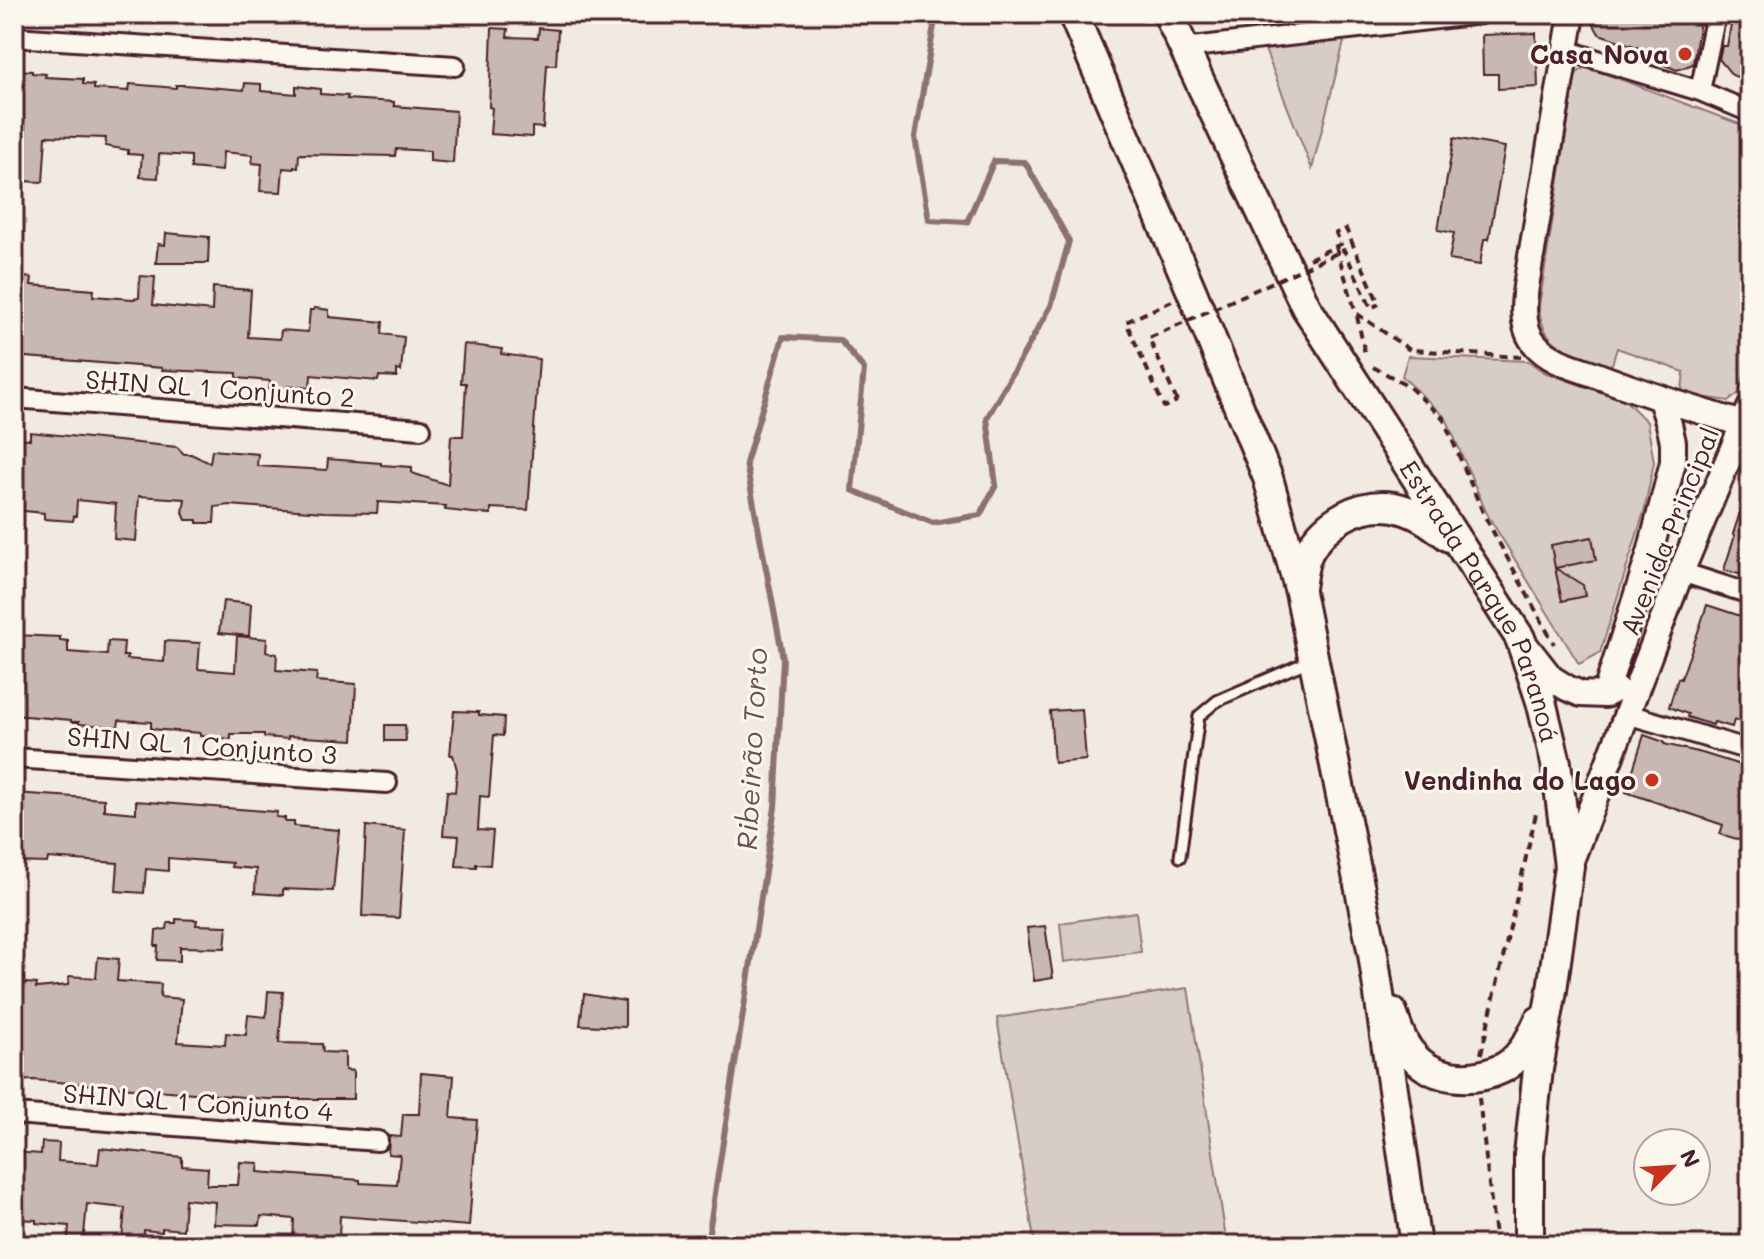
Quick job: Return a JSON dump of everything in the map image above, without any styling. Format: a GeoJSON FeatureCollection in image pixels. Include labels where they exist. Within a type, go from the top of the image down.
{"type":"FeatureCollection","features":[{"type":"Feature","properties":{"kind":"main road"},"geometry":{"type":"LineString","coordinates":[[1073,14],[1268,478],[1300,592],[1373,954],[1416,1245]]}},
{"type":"Feature","properties":{"kind":"main road","name":"Estrada Parque Paranoá"},"geometry":{"type":"LineString","coordinates":[[1168,14],[1306,307],[1520,638],[1541,701],[1556,763],[1569,866],[1538,1069],[1529,1155],[1529,1245]]}},
{"type":"Feature","properties":{"kind":"main road"},"geometry":{"type":"LineString","coordinates":[[1300,592],[1309,551],[1339,519],[1361,508],[1384,506],[1409,512],[1429,521],[1462,547]]}},
{"type":"Feature","properties":{"kind":"main road"},"geometry":{"type":"LineString","coordinates":[[1373,954],[1397,1028],[1410,1053],[1433,1071],[1453,1078],[1502,1069],[1517,1057],[1531,1040],[1552,990]]}},
{"type":"Feature","properties":{"kind":"street"},"geometry":{"type":"LineString","coordinates":[[1184,48],[1481,14]]}},
{"type":"Feature","properties":{"kind":"street"},"geometry":{"type":"LineString","coordinates":[[1572,14],[1528,274],[1524,311],[1534,344],[1555,359],[1661,400],[1746,416]]}},
{"type":"Feature","properties":{"kind":"street"},"geometry":{"type":"LineString","coordinates":[[1700,91],[1716,14]]}},
{"type":"Feature","properties":{"kind":"street"},"geometry":{"type":"LineString","coordinates":[[14,37],[455,66]]}},
{"type":"Feature","properties":{"kind":"street"},"geometry":{"type":"LineString","coordinates":[[1565,50],[1700,91],[1750,112]]}},
{"type":"Feature","properties":{"kind":"street","name":"SHIN QL 1 Conjunto 2"},"geometry":{"type":"LineString","coordinates":[[14,398],[421,429]]}},
{"type":"Feature","properties":{"kind":"street"},"geometry":{"type":"LineString","coordinates":[[1520,638],[1551,678],[1581,694],[1605,695],[1650,553],[1673,462],[1673,442],[1661,400]]}},
{"type":"Feature","properties":{"kind":"street","name":"Avenida Principal"},"geometry":{"type":"LineString","coordinates":[[1569,866],[1640,676],[1746,416]]}},
{"type":"Feature","properties":{"kind":"street"},"geometry":{"type":"LineString","coordinates":[[1681,572],[1750,594]]}},
{"type":"Feature","properties":{"kind":"street","name":"Avenida Principal"},"geometry":{"type":"LineString","coordinates":[[1605,695],[1640,676]]}},
{"type":"Feature","properties":{"kind":"street"},"geometry":{"type":"LineString","coordinates":[[1627,714],[1750,750]]}},
{"type":"Feature","properties":{"kind":"street","name":"SHIN QL 1 Conjunto 3"},"geometry":{"type":"LineString","coordinates":[[14,758],[387,783]]}},
{"type":"Feature","properties":{"kind":"street","name":"SHIN QL 1 Conjunto 4"},"geometry":{"type":"LineString","coordinates":[[14,1114],[378,1141]]}},
{"type":"Feature","properties":{"kind":"lane"},"geometry":{"type":"LineString","coordinates":[[1180,857],[1199,716],[1217,701],[1312,660]]}},
{"type":"Feature","properties":{"kind":"path"},"geometry":{"type":"LineString","coordinates":[[1192,292],[1126,322],[1164,407],[1177,401],[1149,338],[1344,250],[1371,308],[1379,304],[1346,229],[1336,233],[1341,244],[1309,259],[1315,272]]}},
{"type":"Feature","properties":{"kind":"path"},"geometry":{"type":"LineString","coordinates":[[1336,247],[1356,313],[1410,350],[1555,359]]}},
{"type":"Feature","properties":{"kind":"path"},"geometry":{"type":"LineString","coordinates":[[1354,344],[1368,364],[1407,385],[1443,418],[1484,515],[1558,653]]}},
{"type":"Feature","properties":{"kind":"path"},"geometry":{"type":"LineString","coordinates":[[1496,1245],[1477,1075],[1537,808]]}},
{"type":"Feature","properties":{"kind":"shaded area"},"geometry":{"type":"Polygon","coordinates":[[[1251,14],[1351,14],[1312,169],[1251,14]]]}},
{"type":"Feature","properties":{"kind":"shaded area"},"geometry":{"type":"Polygon","coordinates":[[[1584,68],[1750,128],[1750,361],[1738,394],[1729,401],[1687,395],[1682,390],[1684,372],[1617,348],[1612,364],[1603,368],[1569,352],[1545,331],[1539,306],[1575,78],[1584,68]]]}},
{"type":"Feature","properties":{"kind":"shaded area"},"geometry":{"type":"Polygon","coordinates":[[[1408,356],[1528,361],[1544,372],[1626,401],[1647,422],[1654,462],[1644,512],[1600,653],[1579,664],[1487,514],[1446,418],[1402,376],[1408,356]]]}},
{"type":"Feature","properties":{"kind":"shaded area"},"geometry":{"type":"Polygon","coordinates":[[[1136,912],[1141,952],[1064,962],[1060,923],[1136,912]]]}},
{"type":"Feature","properties":{"kind":"shaded area"},"geometry":{"type":"Polygon","coordinates":[[[1188,988],[1227,1245],[1035,1245],[997,1018],[1188,988]]]}},
{"type":"Feature","properties":{"kind":"building"},"geometry":{"type":"Polygon","coordinates":[[[1588,14],[1681,14],[1681,17],[1700,21],[1693,64],[1677,70],[1636,54],[1637,47],[1599,34],[1588,14]]]}},
{"type":"Feature","properties":{"kind":"building"},"geometry":{"type":"Polygon","coordinates":[[[1733,14],[1750,14],[1750,82],[1732,75],[1719,59],[1722,46],[1727,46],[1733,14]]]}},
{"type":"Feature","properties":{"kind":"building"},"geometry":{"type":"Polygon","coordinates":[[[492,28],[508,29],[507,37],[538,38],[539,28],[558,30],[556,65],[547,65],[543,128],[532,127],[532,137],[490,134],[492,28]]]}},
{"type":"Feature","properties":{"kind":"building"},"geometry":{"type":"Polygon","coordinates":[[[1536,33],[1538,87],[1498,89],[1498,74],[1483,74],[1482,35],[1536,33]]]}},
{"type":"Feature","properties":{"kind":"building"},"geometry":{"type":"Polygon","coordinates":[[[14,70],[46,74],[45,77],[83,79],[83,84],[94,85],[94,89],[129,91],[130,84],[244,90],[245,83],[261,84],[261,91],[296,94],[296,86],[320,89],[320,94],[348,96],[347,99],[456,111],[453,163],[430,161],[430,151],[396,149],[395,156],[299,154],[298,168],[283,168],[281,192],[260,191],[262,164],[252,163],[253,155],[223,152],[222,171],[191,168],[191,156],[159,154],[158,178],[140,177],[142,155],[105,146],[106,138],[46,136],[43,182],[21,181],[25,127],[14,126],[14,70]]]}},
{"type":"Feature","properties":{"kind":"building"},"geometry":{"type":"Polygon","coordinates":[[[1454,138],[1505,147],[1489,239],[1484,239],[1480,265],[1449,260],[1454,233],[1438,230],[1454,138]]]}},
{"type":"Feature","properties":{"kind":"building"},"geometry":{"type":"Polygon","coordinates":[[[166,233],[209,237],[208,263],[156,263],[158,244],[165,245],[166,233]]]}},
{"type":"Feature","properties":{"kind":"building"},"geometry":{"type":"Polygon","coordinates":[[[14,276],[32,278],[31,285],[94,290],[93,296],[133,299],[139,298],[140,276],[155,277],[153,305],[212,311],[213,287],[251,290],[248,337],[280,339],[281,330],[308,332],[310,310],[314,308],[329,310],[329,317],[383,322],[382,334],[404,337],[401,371],[397,370],[397,377],[379,376],[378,381],[311,375],[310,388],[288,386],[288,394],[269,393],[270,381],[237,378],[237,373],[162,370],[14,356],[14,276]]]}},
{"type":"Feature","properties":{"kind":"building"},"geometry":{"type":"Polygon","coordinates":[[[464,344],[502,349],[501,354],[539,359],[528,510],[491,508],[491,514],[445,510],[446,506],[378,502],[377,513],[229,505],[215,507],[214,523],[197,523],[197,520],[186,520],[183,513],[185,499],[139,496],[136,541],[114,539],[116,504],[77,500],[73,521],[44,519],[44,513],[14,510],[14,438],[30,439],[30,432],[177,447],[184,454],[210,463],[212,450],[258,454],[257,466],[327,470],[328,459],[381,463],[412,467],[412,473],[448,485],[451,436],[463,436],[466,383],[461,383],[464,344]]]}},
{"type":"Feature","properties":{"kind":"building"},"geometry":{"type":"Polygon","coordinates":[[[1747,491],[1750,492],[1750,577],[1724,570],[1747,491]]]}},
{"type":"Feature","properties":{"kind":"building"},"geometry":{"type":"Polygon","coordinates":[[[1592,537],[1596,560],[1555,568],[1551,545],[1592,537]]]}},
{"type":"Feature","properties":{"kind":"building"},"geometry":{"type":"Polygon","coordinates":[[[1555,568],[1583,585],[1585,596],[1562,601],[1555,568]]]}},
{"type":"Feature","properties":{"kind":"building"},"geometry":{"type":"Polygon","coordinates":[[[223,601],[251,604],[249,636],[219,633],[223,601]]]}},
{"type":"Feature","properties":{"kind":"building"},"geometry":{"type":"Polygon","coordinates":[[[1707,605],[1750,619],[1750,725],[1734,720],[1732,727],[1714,722],[1713,725],[1687,717],[1688,714],[1669,707],[1707,605]]]}},
{"type":"Feature","properties":{"kind":"building"},"geometry":{"type":"Polygon","coordinates":[[[14,635],[60,637],[60,640],[68,641],[68,652],[107,655],[108,641],[124,642],[123,656],[128,656],[127,659],[164,662],[165,641],[200,643],[198,669],[235,672],[237,636],[267,639],[266,652],[277,654],[276,670],[317,673],[316,681],[356,684],[353,740],[288,736],[288,739],[264,737],[264,734],[231,734],[231,739],[151,729],[151,722],[119,720],[118,727],[14,715],[14,635]]]}},
{"type":"Feature","properties":{"kind":"building"},"geometry":{"type":"Polygon","coordinates":[[[1082,709],[1086,760],[1054,763],[1050,711],[1082,709]]]}},
{"type":"Feature","properties":{"kind":"building"},"geometry":{"type":"Polygon","coordinates":[[[454,711],[504,717],[503,736],[494,735],[489,797],[480,796],[478,830],[493,831],[490,865],[456,866],[459,836],[443,835],[447,791],[455,792],[457,770],[453,755],[450,755],[454,711]]]}},
{"type":"Feature","properties":{"kind":"building"},"geometry":{"type":"Polygon","coordinates":[[[385,725],[405,725],[406,741],[385,741],[385,725]]]}},
{"type":"Feature","properties":{"kind":"building"},"geometry":{"type":"Polygon","coordinates":[[[1644,735],[1664,744],[1750,768],[1750,832],[1746,831],[1744,841],[1720,834],[1723,825],[1626,792],[1644,735]]]}},
{"type":"Feature","properties":{"kind":"building"},"geometry":{"type":"Polygon","coordinates":[[[14,793],[104,799],[104,810],[136,813],[136,801],[277,812],[276,817],[285,818],[285,822],[294,822],[294,826],[339,830],[333,891],[283,889],[283,895],[255,893],[256,869],[231,867],[232,863],[168,858],[168,871],[146,869],[144,893],[116,891],[118,863],[48,858],[47,863],[14,862],[14,793]]]}},
{"type":"Feature","properties":{"kind":"building"},"geometry":{"type":"Polygon","coordinates":[[[366,826],[405,830],[399,918],[362,916],[366,826]]]}},
{"type":"Feature","properties":{"kind":"building"},"geometry":{"type":"Polygon","coordinates":[[[176,919],[197,920],[196,925],[227,926],[225,948],[180,947],[180,961],[157,960],[156,931],[167,929],[168,923],[176,923],[176,919]]]}},
{"type":"Feature","properties":{"kind":"building"},"geometry":{"type":"Polygon","coordinates":[[[1045,926],[1053,978],[1034,981],[1027,928],[1045,926]]]}},
{"type":"Feature","properties":{"kind":"building"},"geometry":{"type":"Polygon","coordinates":[[[98,957],[119,959],[117,981],[161,984],[160,997],[182,999],[178,1042],[225,1045],[226,1033],[246,1035],[248,1015],[266,1017],[268,991],[283,992],[279,1043],[322,1044],[323,1052],[345,1053],[345,1070],[353,1071],[353,1099],[267,1099],[18,1081],[14,1075],[14,982],[37,984],[36,988],[68,985],[69,976],[96,978],[98,957]]]}},
{"type":"Feature","properties":{"kind":"building"},"geometry":{"type":"Polygon","coordinates":[[[584,994],[625,1001],[625,1027],[580,1025],[584,994]]]}},
{"type":"Feature","properties":{"kind":"building"},"geometry":{"type":"Polygon","coordinates":[[[421,1073],[454,1076],[451,1118],[477,1120],[469,1226],[340,1216],[339,1238],[321,1237],[321,1245],[293,1245],[294,1219],[261,1216],[260,1225],[214,1224],[215,1202],[185,1199],[183,1230],[144,1230],[143,1242],[122,1240],[125,1208],[87,1204],[83,1245],[67,1245],[69,1226],[14,1219],[14,1152],[41,1154],[42,1142],[59,1143],[58,1161],[98,1164],[100,1148],[182,1157],[182,1166],[208,1168],[207,1185],[238,1185],[240,1162],[259,1163],[258,1172],[397,1185],[400,1155],[388,1154],[389,1136],[401,1137],[403,1114],[419,1114],[421,1073]]]}},
{"type":"Feature","properties":{"kind":"waterway","name":"Ribeirão Torto"},"geometry":{"type":"LineString","coordinates":[[707,1245],[775,807],[783,658],[746,463],[783,337],[840,340],[864,369],[852,490],[933,523],[980,515],[996,485],[987,418],[1051,306],[1069,241],[1025,162],[994,161],[967,222],[929,220],[915,137],[936,14]]}},
{"type":"Feature","properties":{"kind":"place","name":"Casa Nova"},"geometry":{"type":"Point","coordinates":[1685,54]}},
{"type":"Feature","properties":{"kind":"place","name":"Vendinha do Lago"},"geometry":{"type":"Point","coordinates":[1652,780]}}]}
